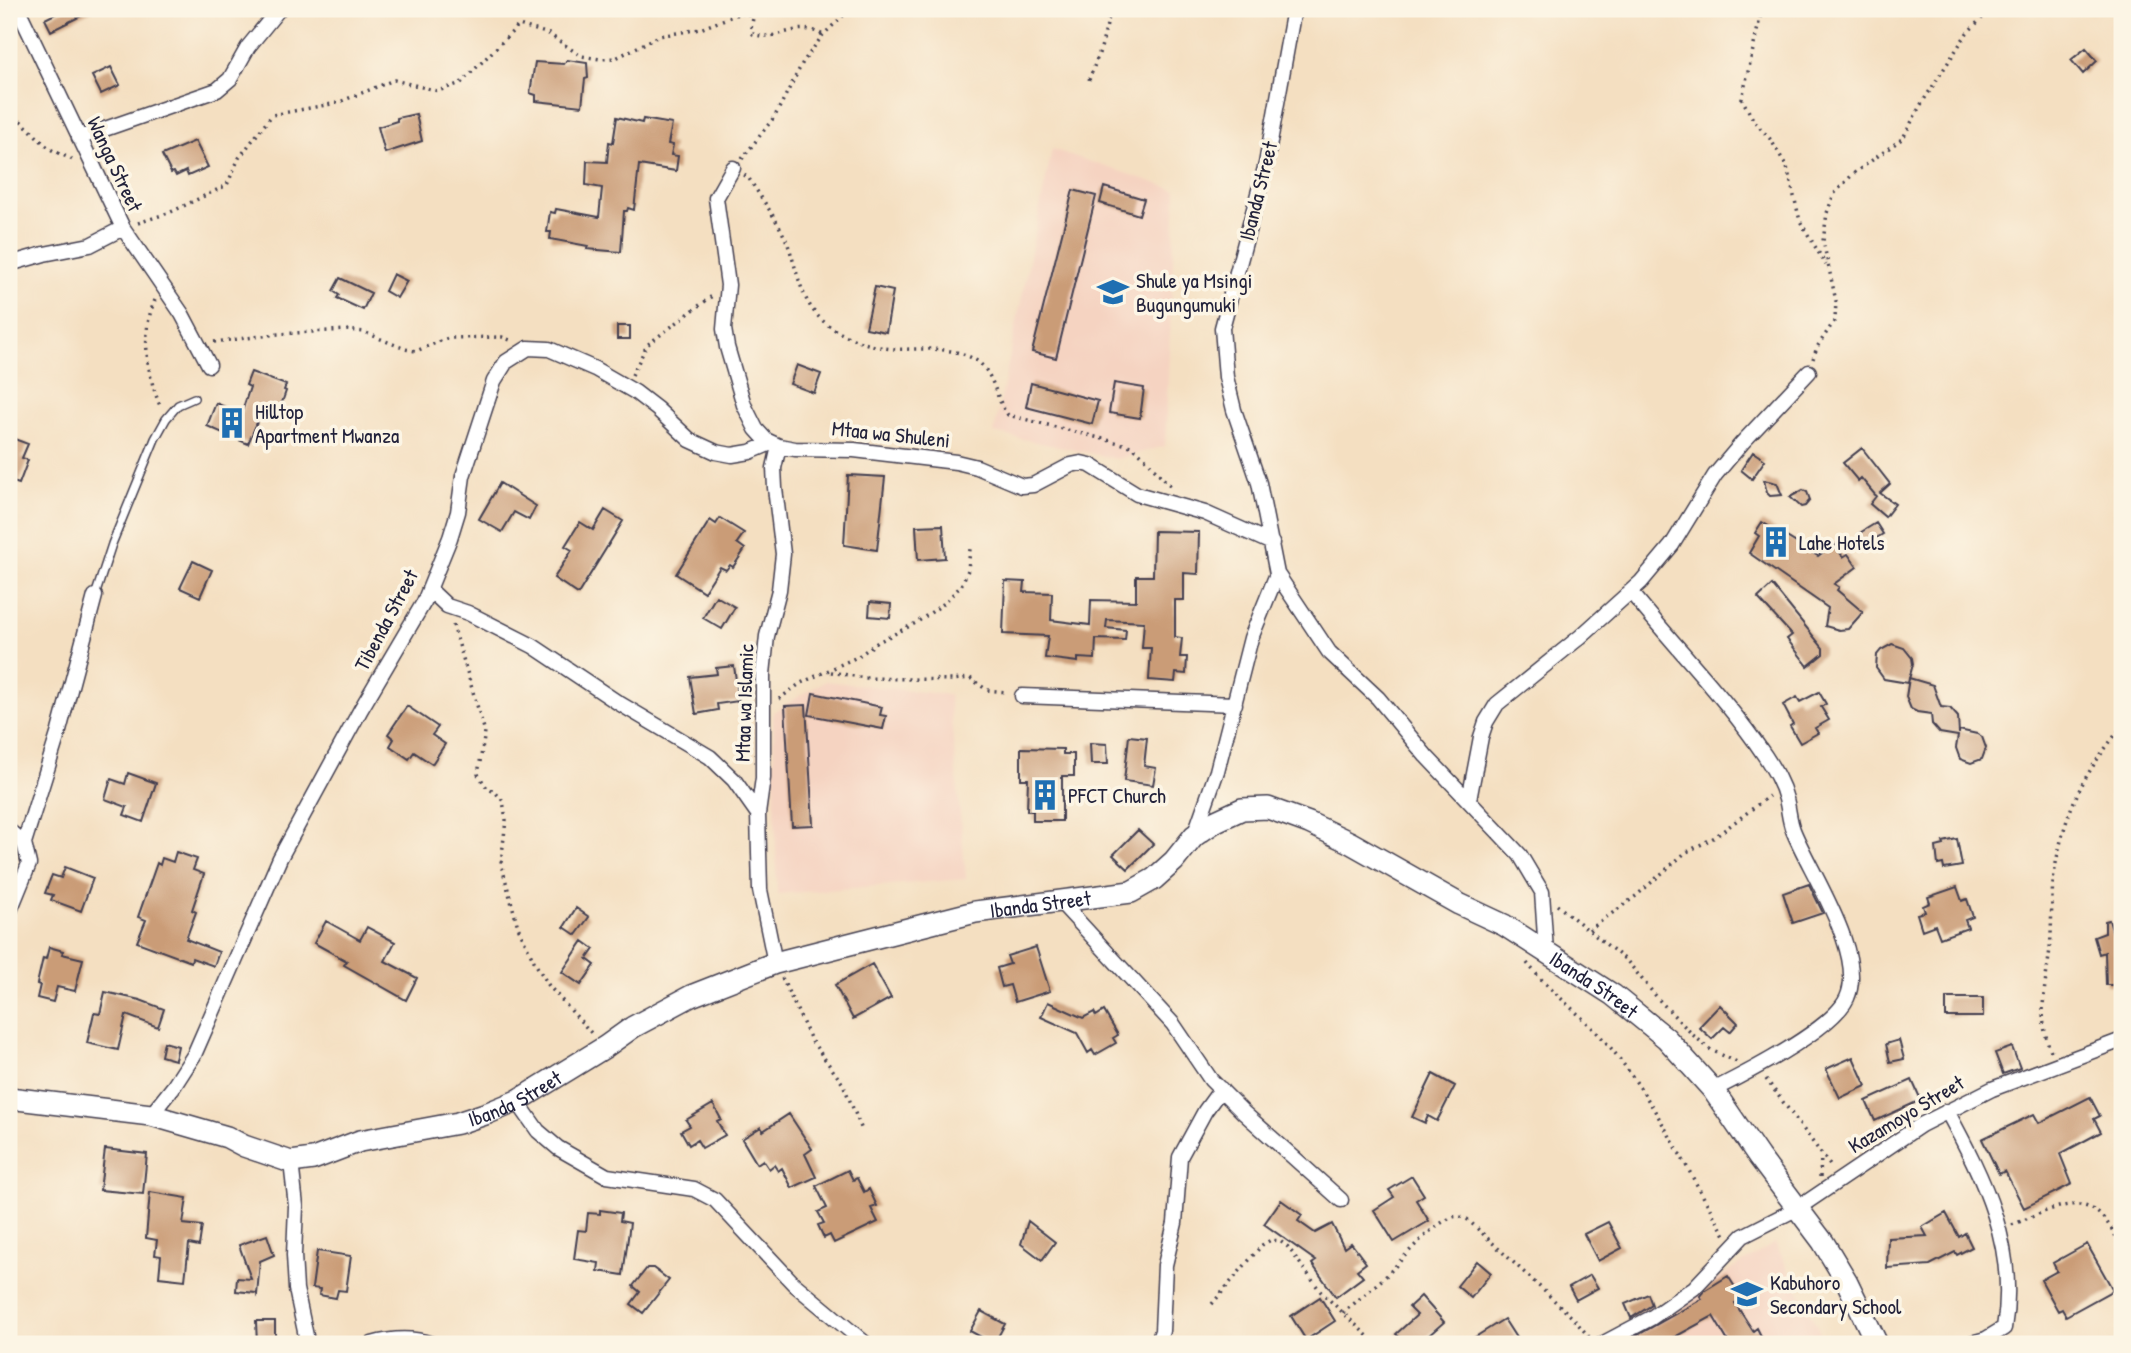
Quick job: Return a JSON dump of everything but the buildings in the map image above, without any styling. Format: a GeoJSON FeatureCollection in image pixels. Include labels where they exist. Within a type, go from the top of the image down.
{"type":"FeatureCollection","features":[{"type":"Feature","properties":{"kind":"street","name":"Wanga Street"},"geometry":{"type":"LineString","coordinates":[[9,264],[90,245],[122,228],[18,9]]}},
{"type":"Feature","properties":{"kind":"street"},"geometry":{"type":"LineString","coordinates":[[79,138],[217,90],[230,79],[248,47],[279,9]]}},
{"type":"Feature","properties":{"kind":"street","name":"Ibanda Street"},"geometry":{"type":"LineString","coordinates":[[1277,574],[1259,483],[1234,410],[1226,377],[1222,328],[1266,164],[1294,9]]}},
{"type":"Feature","properties":{"kind":"street"},"geometry":{"type":"LineString","coordinates":[[733,168],[716,198],[728,285],[724,329],[744,405],[756,429],[775,445]]}},
{"type":"Feature","properties":{"kind":"street"},"geometry":{"type":"LineString","coordinates":[[122,228],[182,314],[209,365]]}},
{"type":"Feature","properties":{"kind":"street"},"geometry":{"type":"LineString","coordinates":[[528,348],[549,349],[595,369],[635,392],[690,440],[716,452],[732,455],[775,445]]}},
{"type":"Feature","properties":{"kind":"street","name":"Tibenda Street"},"geometry":{"type":"LineString","coordinates":[[151,1115],[194,1055],[280,858],[360,709],[424,602],[450,538],[463,476],[494,381],[506,362],[528,348]]}},
{"type":"Feature","properties":{"kind":"street"},"geometry":{"type":"LineString","coordinates":[[1469,800],[1481,737],[1497,704],[1580,638],[1631,592],[1667,551],[1716,475],[1742,443],[1809,372]]}},
{"type":"Feature","properties":{"kind":"street","name":"Mtaa wa Shuleni"},"geometry":{"type":"LineString","coordinates":[[775,445],[854,450],[956,462],[977,467],[1022,486],[1033,485],[1081,463],[1097,469],[1137,494],[1192,509],[1272,543]]}},
{"type":"Feature","properties":{"kind":"street","name":"Mtaa wa Islamic"},"geometry":{"type":"LineString","coordinates":[[775,445],[775,488],[783,554],[779,590],[767,636],[763,778],[758,814],[760,890],[775,963]]}},
{"type":"Feature","properties":{"kind":"street"},"geometry":{"type":"LineString","coordinates":[[1194,836],[1217,771],[1251,638],[1277,574]]}},
{"type":"Feature","properties":{"kind":"street"},"geometry":{"type":"LineString","coordinates":[[1277,574],[1329,652],[1378,698],[1426,756],[1520,855],[1542,892],[1546,952]]}},
{"type":"Feature","properties":{"kind":"street"},"geometry":{"type":"LineString","coordinates":[[429,589],[447,606],[468,613],[533,646],[617,702],[710,757],[734,780],[758,814]]}},
{"type":"Feature","properties":{"kind":"street"},"geometry":{"type":"LineString","coordinates":[[1631,592],[1741,723],[1775,771],[1782,786],[1791,825],[1832,908],[1846,949],[1850,980],[1848,995],[1837,1012],[1758,1067],[1713,1090]]}},
{"type":"Feature","properties":{"kind":"street"},"geometry":{"type":"LineString","coordinates":[[9,913],[29,864],[24,843],[59,731],[95,596]]}},
{"type":"Feature","properties":{"kind":"street"},"geometry":{"type":"LineString","coordinates":[[1022,696],[1235,704]]}},
{"type":"Feature","properties":{"kind":"street","name":"Ibanda Street"},"geometry":{"type":"LineString","coordinates":[[291,1162],[313,1158],[360,1141],[458,1123],[517,1101],[633,1027],[691,996],[775,963],[975,912],[1131,892],[1154,879],[1174,861],[1194,836],[1216,821],[1242,809],[1268,808],[1349,842],[1459,904],[1504,925],[1613,995],[1666,1038],[1713,1090],[1823,1242],[1877,1344]]}},
{"type":"Feature","properties":{"kind":"street"},"geometry":{"type":"LineString","coordinates":[[9,831],[24,843]]}},
{"type":"Feature","properties":{"kind":"street"},"geometry":{"type":"LineString","coordinates":[[1064,900],[1066,908],[1173,1024],[1211,1080],[1341,1200]]}},
{"type":"Feature","properties":{"kind":"street","name":"Kazamoyo Street"},"geometry":{"type":"LineString","coordinates":[[1602,1344],[1651,1318],[1693,1288],[1743,1236],[1798,1208],[1921,1125],[1992,1089],[2122,1040]]}},
{"type":"Feature","properties":{"kind":"street"},"geometry":{"type":"LineString","coordinates":[[1157,1344],[1162,1331],[1165,1265],[1175,1223],[1180,1157],[1205,1111],[1221,1089]]}},
{"type":"Feature","properties":{"kind":"street"},"geometry":{"type":"LineString","coordinates":[[9,1098],[151,1115],[227,1137],[244,1146],[291,1162],[296,1206],[296,1289],[305,1340],[320,1344]]}},
{"type":"Feature","properties":{"kind":"street"},"geometry":{"type":"LineString","coordinates":[[517,1101],[538,1131],[558,1148],[607,1176],[694,1189],[715,1200],[794,1284],[866,1344]]}},
{"type":"Feature","properties":{"kind":"street"},"geometry":{"type":"LineString","coordinates":[[1947,1111],[1972,1156],[2001,1230],[2006,1260],[2008,1304],[2004,1328],[1986,1339],[1968,1344]]}},
{"type":"Feature","properties":{"kind":"street"},"geometry":{"type":"LineString","coordinates":[[372,1344],[398,1338],[432,1344]]}},
{"type":"Feature","properties":{"kind":"lane"},"geometry":{"type":"LineString","coordinates":[[95,596],[112,544],[155,439],[178,405],[194,398]]}},
{"type":"Feature","properties":{"kind":"path"},"geometry":{"type":"LineString","coordinates":[[850,9],[823,35],[798,71],[775,116],[733,168],[748,177],[786,239],[803,290],[817,315],[846,337],[890,349],[959,351],[980,363],[992,380],[1000,405],[1008,415],[1131,446],[1142,454],[1156,474],[1192,509]]}},
{"type":"Feature","properties":{"kind":"path"},"geometry":{"type":"LineString","coordinates":[[1089,80],[1111,9]]}},
{"type":"Feature","properties":{"kind":"path"},"geometry":{"type":"LineString","coordinates":[[1762,9],[1742,99],[1744,107],[1772,140],[1787,167],[1800,221],[1829,270]]}},
{"type":"Feature","properties":{"kind":"path"},"geometry":{"type":"LineString","coordinates":[[1809,372],[1817,347],[1835,320],[1836,301],[1823,241],[1827,213],[1834,194],[1853,174],[1903,138],[1920,106],[1967,33],[1991,9]]}},
{"type":"Feature","properties":{"kind":"path"},"geometry":{"type":"LineString","coordinates":[[122,228],[171,212],[227,186],[239,158],[272,115],[337,103],[394,80],[438,91],[461,83],[519,25],[549,34],[580,56],[600,59],[616,58],[659,36],[700,29],[740,13],[753,18],[751,29],[753,34],[758,36],[802,28],[823,35]]}},
{"type":"Feature","properties":{"kind":"path"},"geometry":{"type":"LineString","coordinates":[[9,113],[27,125],[50,149],[63,153],[102,181]]}},
{"type":"Feature","properties":{"kind":"path"},"geometry":{"type":"LineString","coordinates":[[635,392],[632,377],[647,345],[728,285]]}},
{"type":"Feature","properties":{"kind":"path"},"geometry":{"type":"LineString","coordinates":[[162,286],[150,312],[147,344],[153,388],[166,419]]}},
{"type":"Feature","properties":{"kind":"path"},"geometry":{"type":"LineString","coordinates":[[197,345],[278,334],[346,330],[364,332],[416,351],[448,338],[502,337],[528,348]]}},
{"type":"Feature","properties":{"kind":"path"},"geometry":{"type":"LineString","coordinates":[[763,710],[801,683],[857,657],[943,604],[961,586],[968,570],[970,549]]}},
{"type":"Feature","properties":{"kind":"path"},"geometry":{"type":"LineString","coordinates":[[447,606],[485,732],[478,774],[487,788],[496,793],[503,802],[506,820],[500,863],[518,927],[549,986],[605,1047]]}},
{"type":"Feature","properties":{"kind":"path"},"geometry":{"type":"LineString","coordinates":[[829,672],[865,678],[970,678],[987,690],[1022,696]]}},
{"type":"Feature","properties":{"kind":"path"},"geometry":{"type":"LineString","coordinates":[[2057,1065],[2044,1037],[2041,1016],[2050,954],[2054,874],[2078,792],[2122,726]]}},
{"type":"Feature","properties":{"kind":"path"},"geometry":{"type":"LineString","coordinates":[[1589,930],[1636,896],[1685,852],[1715,837],[1782,786]]}},
{"type":"Feature","properties":{"kind":"path"},"geometry":{"type":"LineString","coordinates":[[1542,892],[1627,961],[1666,1008],[1693,1035],[1726,1058],[1758,1067],[1840,1178]]}},
{"type":"Feature","properties":{"kind":"path"},"geometry":{"type":"LineString","coordinates":[[1523,958],[1609,1045],[1633,1077],[1731,1246]]}},
{"type":"Feature","properties":{"kind":"path"},"geometry":{"type":"LineString","coordinates":[[775,963],[811,1040],[843,1084],[862,1130]]}},
{"type":"Feature","properties":{"kind":"path"},"geometry":{"type":"LineString","coordinates":[[2001,1230],[2046,1211],[2076,1203],[2095,1209],[2107,1220],[2122,1248]]}},
{"type":"Feature","properties":{"kind":"path"},"geometry":{"type":"LineString","coordinates":[[1343,1313],[1385,1276],[1411,1248],[1442,1223],[1459,1216],[1467,1219],[1573,1318],[1595,1344]]}},
{"type":"Feature","properties":{"kind":"path"},"geometry":{"type":"LineString","coordinates":[[1212,1304],[1262,1245],[1271,1240],[1280,1241],[1288,1247],[1321,1292],[1376,1344]]}},
{"type":"Feature","properties":{"kind":"shaded area"},"geometry":{"type":"Polygon","coordinates":[[[1052,149],[1176,190],[1165,446],[1117,459],[994,433],[1052,149]]]}},
{"type":"Feature","properties":{"kind":"shaded area"},"geometry":{"type":"Polygon","coordinates":[[[825,681],[949,695],[966,879],[777,894],[773,712],[825,681]]]}},
{"type":"Feature","properties":{"kind":"shaded area","name":"Kabuhoro Secondary School"},"geometry":{"type":"Polygon","coordinates":[[[1775,1243],[1826,1344],[1611,1344],[1775,1243]]]}},
{"type":"Feature","properties":{"kind":"place","name":"Shule ya Msingi Bugungumuki"},"geometry":{"type":"Point","coordinates":[1113,292]}},
{"type":"Feature","properties":{"kind":"place","name":"Hilltop Apartment Mwanza"},"geometry":{"type":"Point","coordinates":[232,423]}},
{"type":"Feature","properties":{"kind":"place","name":"Lahe Hotels"},"geometry":{"type":"Point","coordinates":[1776,542]}},
{"type":"Feature","properties":{"kind":"place","name":"PFCT Church"},"geometry":{"type":"Point","coordinates":[1045,795]}},
{"type":"Feature","properties":{"kind":"place","name":"Kabuhoro Secondary School"},"geometry":{"type":"Point","coordinates":[1747,1294]}}]}
